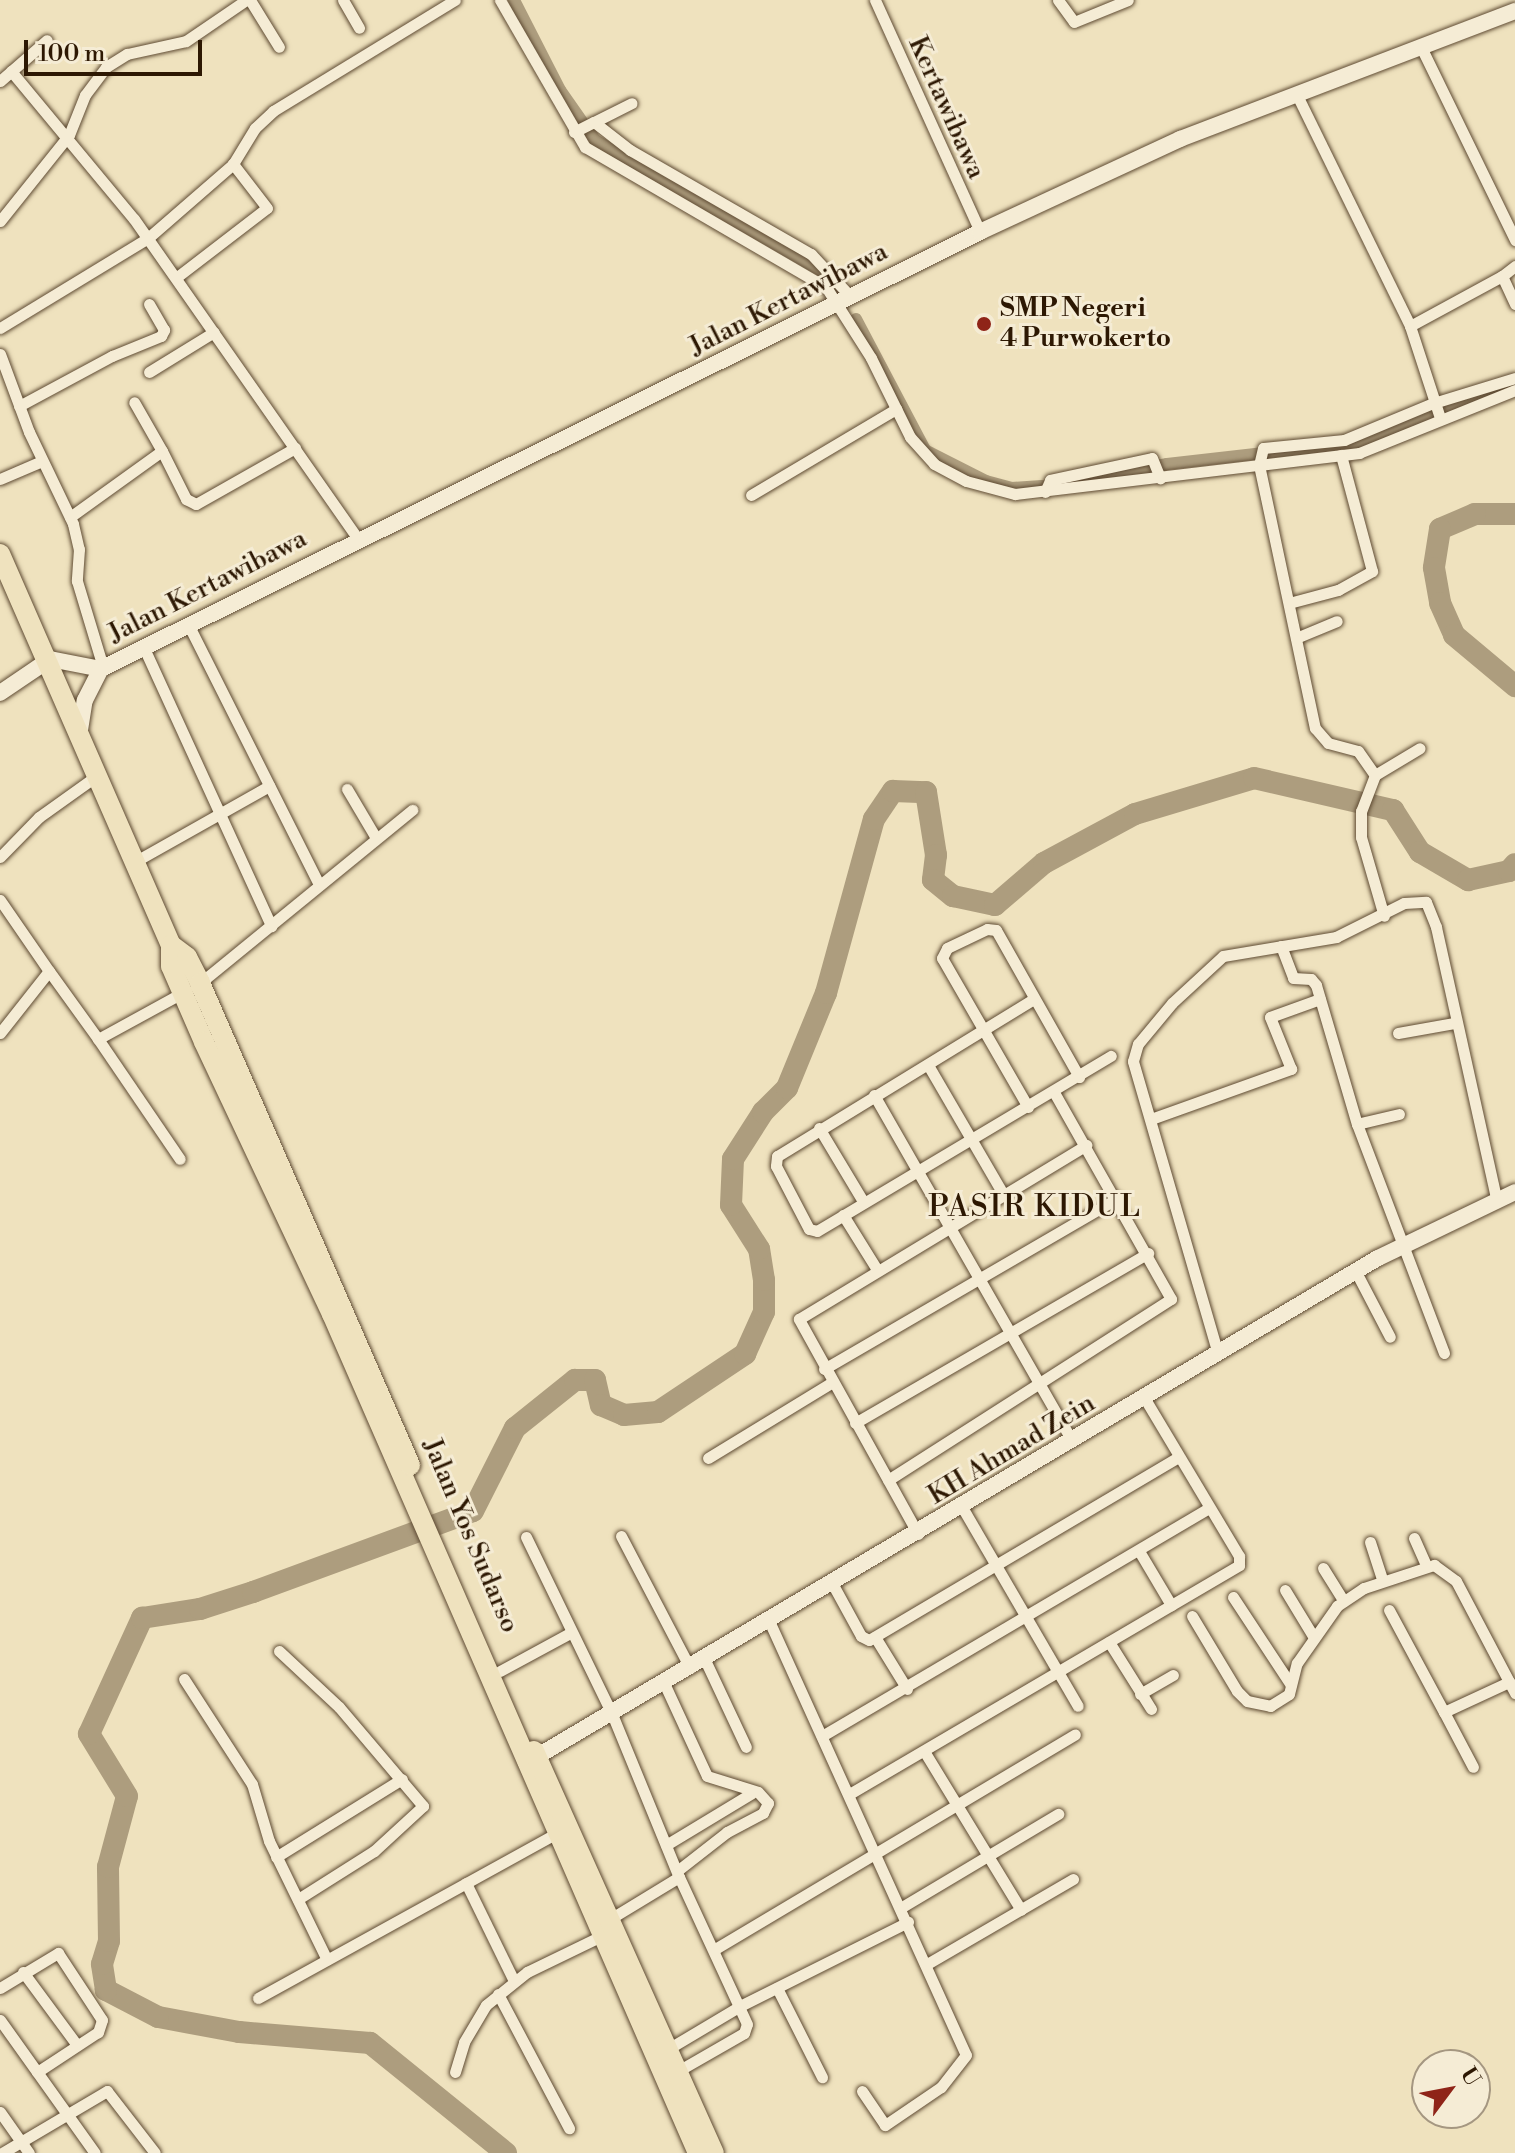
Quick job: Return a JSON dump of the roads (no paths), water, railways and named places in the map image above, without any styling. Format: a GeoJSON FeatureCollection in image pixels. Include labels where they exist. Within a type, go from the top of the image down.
{"type":"FeatureCollection","features":[{"type":"Feature","properties":{"kind":"highway","name":"Jalan Yos Sudarso"},"geometry":{"type":"LineString","coordinates":[[0,554],[5,577],[50,659],[171,945],[171,966],[191,988],[332,1314],[401,1461],[606,1928],[698,2153]]}},
{"type":"Feature","properties":{"kind":"highway","name":"Jalan Yos Sudarso"},"geometry":{"type":"LineString","coordinates":[[456,1586],[500,1671],[555,1834],[668,2049],[714,2153]]}},
{"type":"Feature","properties":{"kind":"street"},"geometry":{"type":"LineString","coordinates":[[0,221],[69,135],[85,95],[113,60],[186,41],[248,0],[279,47]]}},
{"type":"Feature","properties":{"kind":"street"},"geometry":{"type":"LineString","coordinates":[[343,0],[359,28]]}},
{"type":"Feature","properties":{"kind":"street"},"geometry":{"type":"LineString","coordinates":[[0,328],[148,238],[233,164],[255,128],[273,111],[455,0]]}},
{"type":"Feature","properties":{"kind":"street"},"geometry":{"type":"LineString","coordinates":[[500,0],[582,128],[591,153],[833,273],[915,444],[934,464],[966,481],[1015,494],[1158,469],[1260,458],[1341,455],[1382,446],[1436,410],[1515,378]]}},
{"type":"Feature","properties":{"kind":"street","name":"Kertawibawa"},"geometry":{"type":"LineString","coordinates":[[875,0],[980,232]]}},
{"type":"Feature","properties":{"kind":"street"},"geometry":{"type":"LineString","coordinates":[[1058,0],[1074,22],[1128,0]]}},
{"type":"Feature","properties":{"kind":"street","name":"Jalan Kertawibawa"},"geometry":{"type":"LineString","coordinates":[[102,668],[980,232],[1194,133],[1515,11]]}},
{"type":"Feature","properties":{"kind":"street"},"geometry":{"type":"LineString","coordinates":[[0,81],[47,40]]}},
{"type":"Feature","properties":{"kind":"street"},"geometry":{"type":"LineString","coordinates":[[1421,47],[1515,240]]}},
{"type":"Feature","properties":{"kind":"street"},"geometry":{"type":"LineString","coordinates":[[11,71],[69,135],[177,277],[358,539]]}},
{"type":"Feature","properties":{"kind":"street"},"geometry":{"type":"LineString","coordinates":[[1296,93],[1410,326],[1436,410]]}},
{"type":"Feature","properties":{"kind":"street"},"geometry":{"type":"LineString","coordinates":[[582,128],[632,103]]}},
{"type":"Feature","properties":{"kind":"street"},"geometry":{"type":"LineString","coordinates":[[582,128],[630,150],[783,246],[820,283],[846,300]]}},
{"type":"Feature","properties":{"kind":"street"},"geometry":{"type":"LineString","coordinates":[[177,277],[267,208],[233,164]]}},
{"type":"Feature","properties":{"kind":"street"},"geometry":{"type":"LineString","coordinates":[[1410,326],[1515,266]]}},
{"type":"Feature","properties":{"kind":"street"},"geometry":{"type":"LineString","coordinates":[[1502,276],[1515,304]]}},
{"type":"Feature","properties":{"kind":"street"},"geometry":{"type":"LineString","coordinates":[[19,406],[112,356],[161,336],[164,330],[149,304]]}},
{"type":"Feature","properties":{"kind":"street"},"geometry":{"type":"LineString","coordinates":[[149,372],[214,332]]}},
{"type":"Feature","properties":{"kind":"street"},"geometry":{"type":"LineString","coordinates":[[0,354],[42,461],[70,517],[79,549],[77,581],[102,668],[85,700],[80,730]]}},
{"type":"Feature","properties":{"kind":"street"},"geometry":{"type":"LineString","coordinates":[[1260,458],[1344,440],[1436,410],[1515,390]]}},
{"type":"Feature","properties":{"kind":"street"},"geometry":{"type":"LineString","coordinates":[[134,402],[186,499],[196,504],[295,448]]}},
{"type":"Feature","properties":{"kind":"street"},"geometry":{"type":"LineString","coordinates":[[751,495],[896,409]]}},
{"type":"Feature","properties":{"kind":"street"},"geometry":{"type":"LineString","coordinates":[[70,517],[162,451]]}},
{"type":"Feature","properties":{"kind":"street"},"geometry":{"type":"LineString","coordinates":[[1289,603],[1338,590],[1372,571],[1341,455]]}},
{"type":"Feature","properties":{"kind":"street"},"geometry":{"type":"LineString","coordinates":[[1260,458],[1296,638],[1320,738],[1358,751],[1375,775]]}},
{"type":"Feature","properties":{"kind":"street"},"geometry":{"type":"LineString","coordinates":[[0,479],[42,461]]}},
{"type":"Feature","properties":{"kind":"street"},"geometry":{"type":"LineString","coordinates":[[1046,488],[1158,469]]}},
{"type":"Feature","properties":{"kind":"street"},"geometry":{"type":"LineString","coordinates":[[1296,638],[1337,621]]}},
{"type":"Feature","properties":{"kind":"street"},"geometry":{"type":"LineString","coordinates":[[188,624],[319,884]]}},
{"type":"Feature","properties":{"kind":"street"},"geometry":{"type":"LineString","coordinates":[[144,648],[271,926]]}},
{"type":"Feature","properties":{"kind":"street"},"geometry":{"type":"LineString","coordinates":[[0,693],[50,659],[102,668]]}},
{"type":"Feature","properties":{"kind":"street"},"geometry":{"type":"LineString","coordinates":[[1384,916],[1363,849],[1361,811],[1375,775],[1420,748]]}},
{"type":"Feature","properties":{"kind":"street"},"geometry":{"type":"LineString","coordinates":[[0,857],[39,817],[99,774]]}},
{"type":"Feature","properties":{"kind":"street"},"geometry":{"type":"LineString","coordinates":[[136,861],[269,786]]}},
{"type":"Feature","properties":{"kind":"street"},"geometry":{"type":"LineString","coordinates":[[347,789],[376,838]]}},
{"type":"Feature","properties":{"kind":"street"},"geometry":{"type":"LineString","coordinates":[[98,1039],[191,988],[412,810]]}},
{"type":"Feature","properties":{"kind":"street"},"geometry":{"type":"LineString","coordinates":[[0,900],[180,1159]]}},
{"type":"Feature","properties":{"kind":"street"},"geometry":{"type":"LineString","coordinates":[[1218,1354],[1133,1061],[1138,1044],[1172,1003],[1223,956],[1336,937],[1411,901],[1426,902],[1432,910],[1454,1023],[1496,1198]]}},
{"type":"Feature","properties":{"kind":"street"},"geometry":{"type":"LineString","coordinates":[[1028,1107],[942,958],[947,948],[987,929],[996,930],[1032,1000],[1079,1077]]}},
{"type":"Feature","properties":{"kind":"street"},"geometry":{"type":"LineString","coordinates":[[1281,946],[1293,978],[1314,981],[1357,1124],[1444,1353]]}},
{"type":"Feature","properties":{"kind":"street"},"geometry":{"type":"LineString","coordinates":[[0,1033],[49,971]]}},
{"type":"Feature","properties":{"kind":"street"},"geometry":{"type":"LineString","coordinates":[[1151,1119],[1291,1069],[1270,1017],[1320,999]]}},
{"type":"Feature","properties":{"kind":"street"},"geometry":{"type":"LineString","coordinates":[[1032,1000],[928,1065],[788,1145],[776,1166],[809,1229],[817,1231],[1111,1056]]}},
{"type":"Feature","properties":{"kind":"street"},"geometry":{"type":"LineString","coordinates":[[1398,1033],[1454,1023]]}},
{"type":"Feature","properties":{"kind":"street"},"geometry":{"type":"LineString","coordinates":[[928,1065],[1003,1194]]}},
{"type":"Feature","properties":{"kind":"street"},"geometry":{"type":"LineString","coordinates":[[888,1480],[1168,1303],[1172,1294],[1054,1092]]}},
{"type":"Feature","properties":{"kind":"street"},"geometry":{"type":"LineString","coordinates":[[874,1095],[1037,1387],[1072,1441]]}},
{"type":"Feature","properties":{"kind":"street"},"geometry":{"type":"LineString","coordinates":[[1357,1124],[1399,1114]]}},
{"type":"Feature","properties":{"kind":"street"},"geometry":{"type":"LineString","coordinates":[[819,1128],[864,1203]]}},
{"type":"Feature","properties":{"kind":"street"},"geometry":{"type":"LineString","coordinates":[[918,1534],[831,1383],[799,1319],[876,1268],[1086,1145]]}},
{"type":"Feature","properties":{"kind":"street","name":"KH Ahmad Zein"},"geometry":{"type":"LineString","coordinates":[[531,1761],[770,1623],[832,1583],[1356,1272],[1496,1198],[1515,1192]]}},
{"type":"Feature","properties":{"kind":"street"},"geometry":{"type":"LineString","coordinates":[[824,1369],[1118,1198]]}},
{"type":"Feature","properties":{"kind":"street"},"geometry":{"type":"LineString","coordinates":[[843,1215],[876,1268]]}},
{"type":"Feature","properties":{"kind":"street"},"geometry":{"type":"LineString","coordinates":[[855,1423],[1148,1253]]}},
{"type":"Feature","properties":{"kind":"street"},"geometry":{"type":"LineString","coordinates":[[1356,1272],[1390,1337]]}},
{"type":"Feature","properties":{"kind":"street"},"geometry":{"type":"LineString","coordinates":[[708,1458],[831,1383]]}},
{"type":"Feature","properties":{"kind":"street"},"geometry":{"type":"LineString","coordinates":[[851,1793],[1239,1565],[1144,1397]]}},
{"type":"Feature","properties":{"kind":"street"},"geometry":{"type":"LineString","coordinates":[[832,1583],[861,1636],[875,1637],[1178,1457]]}},
{"type":"Feature","properties":{"kind":"street"},"geometry":{"type":"LineString","coordinates":[[962,1507],[1078,1706]]}},
{"type":"Feature","properties":{"kind":"street"},"geometry":{"type":"LineString","coordinates":[[822,1736],[907,1689],[1209,1508]]}},
{"type":"Feature","properties":{"kind":"street"},"geometry":{"type":"LineString","coordinates":[[621,1536],[746,1747]]}},
{"type":"Feature","properties":{"kind":"street"},"geometry":{"type":"LineString","coordinates":[[526,1537],[612,1714],[678,1874],[747,2024],[744,2033],[678,2071]]}},
{"type":"Feature","properties":{"kind":"street"},"geometry":{"type":"LineString","coordinates":[[1414,1538],[1426,1565]]}},
{"type":"Feature","properties":{"kind":"street"},"geometry":{"type":"LineString","coordinates":[[1370,1542],[1382,1580]]}},
{"type":"Feature","properties":{"kind":"street"},"geometry":{"type":"LineString","coordinates":[[1139,1551],[1171,1605]]}},
{"type":"Feature","properties":{"kind":"street"},"geometry":{"type":"LineString","coordinates":[[1192,1616],[1247,1701],[1270,1706],[1283,1701],[1313,1636],[1344,1601],[1382,1580],[1426,1565],[1448,1570],[1513,1687],[1444,1712]]}},
{"type":"Feature","properties":{"kind":"street"},"geometry":{"type":"LineString","coordinates":[[1323,1568],[1344,1601]]}},
{"type":"Feature","properties":{"kind":"street"},"geometry":{"type":"LineString","coordinates":[[1285,1590],[1313,1636]]}},
{"type":"Feature","properties":{"kind":"street"},"geometry":{"type":"LineString","coordinates":[[1233,1597],[1291,1685]]}},
{"type":"Feature","properties":{"kind":"street"},"geometry":{"type":"LineString","coordinates":[[1389,1610],[1473,1767]]}},
{"type":"Feature","properties":{"kind":"street"},"geometry":{"type":"LineString","coordinates":[[770,1623],[851,1793],[966,2059],[941,2087],[885,2125],[862,2091]]}},
{"type":"Feature","properties":{"kind":"street"},"geometry":{"type":"LineString","coordinates":[[500,1671],[570,1633]]}},
{"type":"Feature","properties":{"kind":"street"},"geometry":{"type":"LineString","coordinates":[[875,1637],[907,1689]]}},
{"type":"Feature","properties":{"kind":"street"},"geometry":{"type":"LineString","coordinates":[[1109,1642],[1151,1709]]}},
{"type":"Feature","properties":{"kind":"street"},"geometry":{"type":"LineString","coordinates":[[279,1651],[339,1707],[421,1800],[421,1811],[374,1851],[298,1899]]}},
{"type":"Feature","properties":{"kind":"street"},"geometry":{"type":"LineString","coordinates":[[1140,1694],[1173,1675]]}},
{"type":"Feature","properties":{"kind":"street"},"geometry":{"type":"LineString","coordinates":[[184,1679],[252,1784],[276,1857],[327,1960]]}},
{"type":"Feature","properties":{"kind":"street"},"geometry":{"type":"LineString","coordinates":[[455,2072],[464,2042],[498,1994],[514,1981],[606,1928],[678,1874],[727,1832],[766,1810],[765,1798],[707,1776],[664,1683]]}},
{"type":"Feature","properties":{"kind":"street"},"geometry":{"type":"LineString","coordinates":[[715,1949],[1075,1734]]}},
{"type":"Feature","properties":{"kind":"street"},"geometry":{"type":"LineString","coordinates":[[924,1751],[1021,1910]]}},
{"type":"Feature","properties":{"kind":"street"},"geometry":{"type":"LineString","coordinates":[[276,1857],[402,1779]]}},
{"type":"Feature","properties":{"kind":"street"},"geometry":{"type":"LineString","coordinates":[[666,1845],[752,1793]]}},
{"type":"Feature","properties":{"kind":"street"},"geometry":{"type":"LineString","coordinates":[[902,1907],[1058,1814]]}},
{"type":"Feature","properties":{"kind":"street"},"geometry":{"type":"LineString","coordinates":[[258,1998],[555,1834]]}},
{"type":"Feature","properties":{"kind":"street"},"geometry":{"type":"LineString","coordinates":[[927,1964],[1073,1879]]}},
{"type":"Feature","properties":{"kind":"street"},"geometry":{"type":"LineString","coordinates":[[466,1883],[514,1981]]}},
{"type":"Feature","properties":{"kind":"street"},"geometry":{"type":"LineString","coordinates":[[668,2049],[740,2006],[908,1922]]}},
{"type":"Feature","properties":{"kind":"street"},"geometry":{"type":"LineString","coordinates":[[0,1988],[50,1954],[61,1955],[102,2020],[98,2032],[37,2072]]}},
{"type":"Feature","properties":{"kind":"street"},"geometry":{"type":"LineString","coordinates":[[23,1972],[77,2045]]}},
{"type":"Feature","properties":{"kind":"street"},"geometry":{"type":"LineString","coordinates":[[777,1988],[822,2077]]}},
{"type":"Feature","properties":{"kind":"street"},"geometry":{"type":"LineString","coordinates":[[498,1994],[569,2128]]}},
{"type":"Feature","properties":{"kind":"street"},"geometry":{"type":"LineString","coordinates":[[0,2020],[95,2153]]}},
{"type":"Feature","properties":{"kind":"street"},"geometry":{"type":"LineString","coordinates":[[2,2153],[67,2112],[109,2092],[155,2153]]}},
{"type":"Feature","properties":{"kind":"street"},"geometry":{"type":"LineString","coordinates":[[0,2112],[29,2153]]}},
{"type":"Feature","properties":{"kind":"waterway"},"geometry":{"type":"LineString","coordinates":[[514,0],[560,90],[595,140],[824,272]]}},
{"type":"Feature","properties":{"kind":"waterway"},"geometry":{"type":"LineString","coordinates":[[856,319],[925,450],[986,481],[1012,488],[1042,486]]}},
{"type":"Feature","properties":{"kind":"waterway"},"geometry":{"type":"LineString","coordinates":[[1072,483],[1167,464],[1369,441],[1425,415],[1515,384]]}},
{"type":"Feature","properties":{"kind":"waterway"},"geometry":{"type":"LineString","coordinates":[[1515,514],[1475,514],[1440,529],[1434,568],[1440,603],[1454,635],[1515,686]]}},
{"type":"Feature","properties":{"kind":"waterway"},"geometry":{"type":"LineString","coordinates":[[506,2153],[370,2043],[239,2032],[158,2017],[106,1990],[102,1964],[109,1941],[108,1867],[127,1796],[89,1734],[142,1618],[200,1609],[253,1592],[473,1511],[515,1428],[575,1380],[595,1380],[601,1405],[624,1415],[658,1412],[745,1354],[764,1312],[764,1280],[759,1249],[731,1205],[733,1159],[763,1112],[787,1088],[826,993],[874,819],[893,791],[926,792],[936,855],[933,880],[953,896],[995,905],[1044,863],[1135,814],[1254,778],[1393,810],[1420,852],[1468,880],[1509,871],[1515,864]]}},
{"type":"Feature","properties":{"kind":"place","name":"SMP Negeri 4 Purwokerto"},"geometry":{"type":"Point","coordinates":[984,324]}},
{"type":"Feature","properties":{"kind":"district","name":"PASIR KIDUL"},"geometry":{"type":"Point","coordinates":[1035,1207]}}]}
